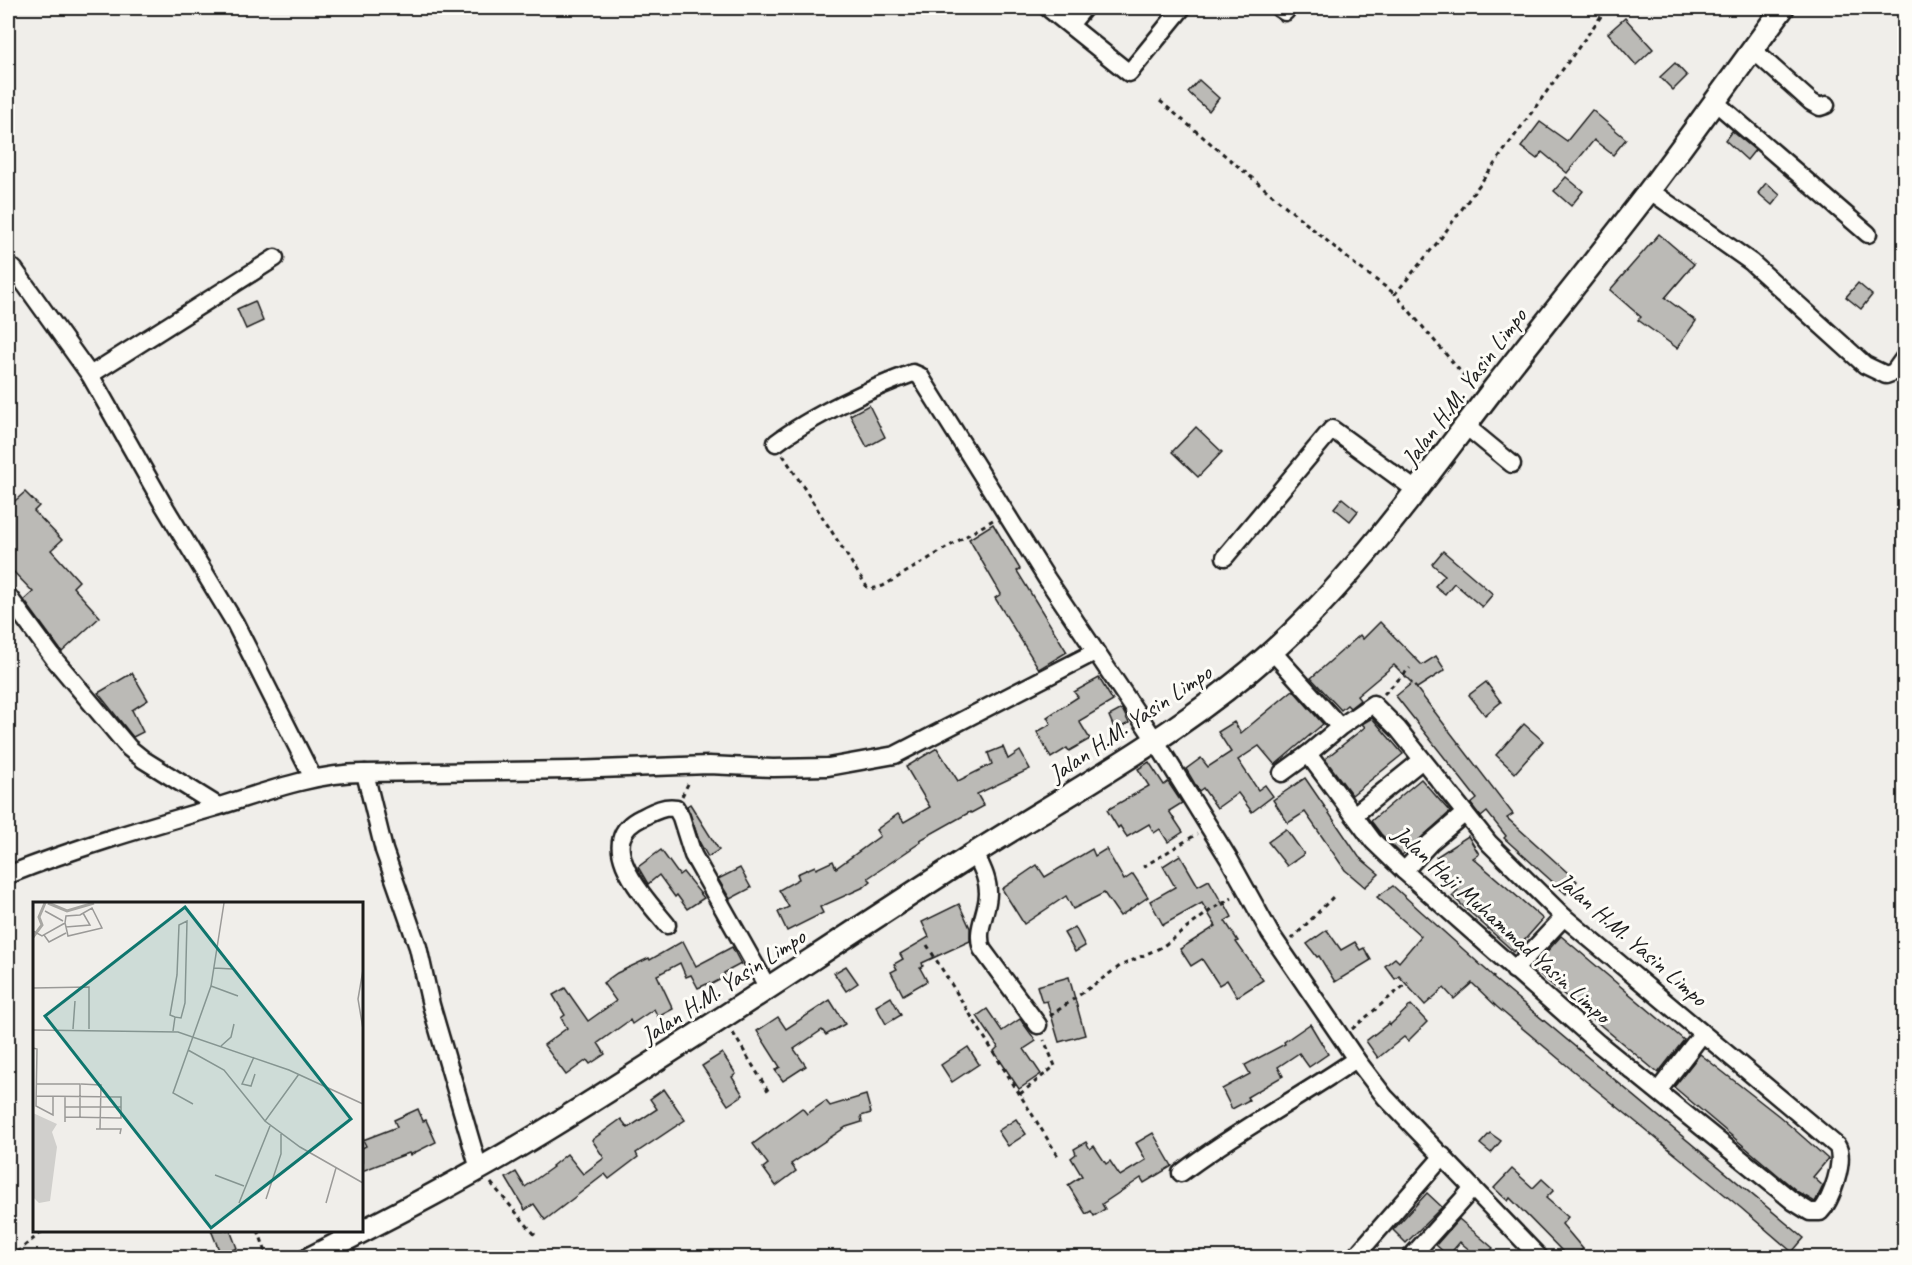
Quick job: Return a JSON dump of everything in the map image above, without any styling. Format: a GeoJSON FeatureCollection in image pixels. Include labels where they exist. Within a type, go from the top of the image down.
{"type":"FeatureCollection","features":[{"type":"Feature","properties":{"kind":"main road","name":"Jalan H.M. Yasin Limpo"},"geometry":{"type":"LineString","coordinates":[[363,1229],[479,1169],[544,1131],[975,853],[1155,740],[1217,696],[1272,651],[1305,620],[1391,524],[1649,190],[1783,8]]}},
{"type":"Feature","properties":{"kind":"main road","name":"Jalan H.M. Yasin Limpo"},"geometry":{"type":"LineString","coordinates":[[310,1257],[358,1232]]}},
{"type":"Feature","properties":{"kind":"street"},"geometry":{"type":"LineString","coordinates":[[1048,8],[1130,73],[1182,8]]}},
{"type":"Feature","properties":{"kind":"street"},"geometry":{"type":"LineString","coordinates":[[1070,25],[1084,8]]}},
{"type":"Feature","properties":{"kind":"street"},"geometry":{"type":"LineString","coordinates":[[1279,8],[1284,12],[1288,8]]}},
{"type":"Feature","properties":{"kind":"street"},"geometry":{"type":"LineString","coordinates":[[1752,49],[1811,102],[1820,106],[1826,105]]}},
{"type":"Feature","properties":{"kind":"street"},"geometry":{"type":"LineString","coordinates":[[1714,101],[1868,234]]}},
{"type":"Feature","properties":{"kind":"street"},"geometry":{"type":"LineString","coordinates":[[1649,190],[1751,262],[1865,365],[1886,375],[1894,372],[1905,358]]}},
{"type":"Feature","properties":{"kind":"street"},"geometry":{"type":"LineString","coordinates":[[90,375],[275,258]]}},
{"type":"Feature","properties":{"kind":"street"},"geometry":{"type":"LineString","coordinates":[[14,269],[90,375],[163,504],[235,623],[313,778]]}},
{"type":"Feature","properties":{"kind":"street"},"geometry":{"type":"LineString","coordinates":[[776,443],[825,414],[917,373],[931,391],[1005,513],[1095,652],[1155,740],[1209,826],[1270,933],[1356,1059],[1384,1097],[1540,1257]]}},
{"type":"Feature","properties":{"kind":"street"},"geometry":{"type":"LineString","coordinates":[[1466,426],[1512,464]]}},
{"type":"Feature","properties":{"kind":"street"},"geometry":{"type":"LineString","coordinates":[[1225,556],[1332,429],[1417,491]]}},
{"type":"Feature","properties":{"kind":"street"},"geometry":{"type":"LineString","coordinates":[[8,596],[55,660],[129,748],[144,760],[218,806]]}},
{"type":"Feature","properties":{"kind":"street"},"geometry":{"type":"LineString","coordinates":[[1272,651],[1340,727]]}},
{"type":"Feature","properties":{"kind":"street"},"geometry":{"type":"LineString","coordinates":[[8,875],[63,853],[313,778],[365,773],[572,770],[709,765],[772,768],[828,767],[895,754],[1095,652]]}},
{"type":"Feature","properties":{"kind":"street"},"geometry":{"type":"LineString","coordinates":[[1282,773],[1373,704]]}},
{"type":"Feature","properties":{"kind":"street","name":"Jalan H.M. Yasin Limpo"},"geometry":{"type":"LineString","coordinates":[[1373,704],[1398,729],[1489,843],[1564,916],[1702,1034],[1833,1141],[1841,1151],[1841,1156],[1833,1190],[1824,1208],[1820,1212],[1813,1213],[1794,1202]]}},
{"type":"Feature","properties":{"kind":"street","name":"Jalan Haji Muhammad Yasin Limpo"},"geometry":{"type":"LineString","coordinates":[[1308,754],[1373,841],[1404,871],[1598,1043],[1794,1202]]}},
{"type":"Feature","properties":{"kind":"street"},"geometry":{"type":"LineString","coordinates":[[1354,815],[1422,760]]}},
{"type":"Feature","properties":{"kind":"street"},"geometry":{"type":"LineString","coordinates":[[365,773],[384,850],[418,947],[431,1005],[479,1169]]}},
{"type":"Feature","properties":{"kind":"street"},"geometry":{"type":"LineString","coordinates":[[667,925],[631,877],[620,849],[623,833],[630,823],[668,807],[676,808],[681,817],[693,855],[768,988]]}},
{"type":"Feature","properties":{"kind":"street"},"geometry":{"type":"LineString","coordinates":[[1404,871],[1430,843],[1465,813]]}},
{"type":"Feature","properties":{"kind":"street"},"geometry":{"type":"LineString","coordinates":[[975,853],[986,876],[988,895],[980,927],[979,940],[982,949],[1038,1024]]}},
{"type":"Feature","properties":{"kind":"street"},"geometry":{"type":"LineString","coordinates":[[1514,969],[1564,916]]}},
{"type":"Feature","properties":{"kind":"street"},"geometry":{"type":"LineString","coordinates":[[1658,1090],[1702,1034]]}},
{"type":"Feature","properties":{"kind":"street"},"geometry":{"type":"LineString","coordinates":[[1181,1173],[1224,1141],[1317,1086],[1356,1059]]}},
{"type":"Feature","properties":{"kind":"street"},"geometry":{"type":"LineString","coordinates":[[1354,1257],[1443,1156]]}},
{"type":"Feature","properties":{"kind":"street"},"geometry":{"type":"LineString","coordinates":[[1410,1257],[1473,1188]]}},
{"type":"Feature","properties":{"kind":"path"},"geometry":{"type":"LineString","coordinates":[[1395,294],[1441,238],[1607,8]]}},
{"type":"Feature","properties":{"kind":"path"},"geometry":{"type":"LineString","coordinates":[[1160,101],[1357,266],[1395,294],[1471,384]]}},
{"type":"Feature","properties":{"kind":"path"},"geometry":{"type":"LineString","coordinates":[[776,443],[867,587],[871,589],[883,586],[1005,513]]}},
{"type":"Feature","properties":{"kind":"path"},"geometry":{"type":"LineString","coordinates":[[1373,704],[1410,668]]}},
{"type":"Feature","properties":{"kind":"path"},"geometry":{"type":"LineString","coordinates":[[676,808],[690,778],[709,765]]}},
{"type":"Feature","properties":{"kind":"path"},"geometry":{"type":"LineString","coordinates":[[1143,867],[1209,826]]}},
{"type":"Feature","properties":{"kind":"path"},"geometry":{"type":"LineString","coordinates":[[1020,1094],[1055,1066],[1038,1024],[1120,966],[1162,947],[1211,910],[1246,889]]}},
{"type":"Feature","properties":{"kind":"path"},"geometry":{"type":"LineString","coordinates":[[1283,949],[1335,895]]}},
{"type":"Feature","properties":{"kind":"path"},"geometry":{"type":"LineString","coordinates":[[927,945],[1058,1156]]}},
{"type":"Feature","properties":{"kind":"path"},"geometry":{"type":"LineString","coordinates":[[1343,1038],[1408,982]]}},
{"type":"Feature","properties":{"kind":"path"},"geometry":{"type":"LineString","coordinates":[[723,1016],[771,1094]]}},
{"type":"Feature","properties":{"kind":"path"},"geometry":{"type":"LineString","coordinates":[[479,1169],[536,1236]]}},
{"type":"Feature","properties":{"kind":"path"},"geometry":{"type":"LineString","coordinates":[[10,1257],[41,1232]]}},
{"type":"Feature","properties":{"kind":"path"},"geometry":{"type":"LineString","coordinates":[[259,1232],[268,1257]]}},
{"type":"Feature","properties":{"kind":"building"},"geometry":{"type":"Polygon","coordinates":[[[1625,18],[1653,49],[1636,65],[1608,33],[1625,18]]]}},
{"type":"Feature","properties":{"kind":"building"},"geometry":{"type":"Polygon","coordinates":[[[1675,63],[1687,76],[1673,90],[1660,77],[1675,63]]]}},
{"type":"Feature","properties":{"kind":"building"},"geometry":{"type":"Polygon","coordinates":[[[1199,80],[1219,98],[1209,111],[1188,92],[1199,80]]]}},
{"type":"Feature","properties":{"kind":"building"},"geometry":{"type":"Polygon","coordinates":[[[1592,110],[1626,139],[1613,155],[1594,140],[1567,173],[1542,152],[1537,159],[1521,147],[1540,122],[1567,141],[1592,110]]]}},
{"type":"Feature","properties":{"kind":"building"},"geometry":{"type":"Polygon","coordinates":[[[1732,131],[1755,150],[1747,160],[1725,140],[1732,131]]]}},
{"type":"Feature","properties":{"kind":"building"},"geometry":{"type":"Polygon","coordinates":[[[1566,177],[1583,191],[1571,206],[1554,191],[1566,177]]]}},
{"type":"Feature","properties":{"kind":"building"},"geometry":{"type":"Polygon","coordinates":[[[1766,183],[1780,195],[1772,205],[1758,193],[1766,183]]]}},
{"type":"Feature","properties":{"kind":"building"},"geometry":{"type":"Polygon","coordinates":[[[1659,234],[1694,264],[1665,298],[1696,321],[1677,348],[1638,320],[1641,317],[1610,290],[1659,234]]]}},
{"type":"Feature","properties":{"kind":"building"},"geometry":{"type":"Polygon","coordinates":[[[1858,283],[1872,295],[1861,309],[1846,297],[1858,283]]]}},
{"type":"Feature","properties":{"kind":"building"},"geometry":{"type":"Polygon","coordinates":[[[255,301],[263,321],[246,329],[237,309],[255,301]]]}},
{"type":"Feature","properties":{"kind":"building"},"geometry":{"type":"Polygon","coordinates":[[[869,405],[885,437],[867,447],[850,415],[869,405]]]}},
{"type":"Feature","properties":{"kind":"building"},"geometry":{"type":"Polygon","coordinates":[[[1196,427],[1222,452],[1198,477],[1172,452],[1196,427]]]}},
{"type":"Feature","properties":{"kind":"building"},"geometry":{"type":"Polygon","coordinates":[[[25,492],[39,506],[34,511],[62,540],[51,550],[79,581],[73,587],[100,617],[62,652],[24,600],[33,592],[8,566],[8,507],[25,492]]]}},
{"type":"Feature","properties":{"kind":"building"},"geometry":{"type":"Polygon","coordinates":[[[1342,498],[1358,511],[1350,521],[1334,508],[1342,498]]]}},
{"type":"Feature","properties":{"kind":"building"},"geometry":{"type":"Polygon","coordinates":[[[993,524],[1020,569],[1017,571],[1067,652],[1039,669],[995,598],[1001,594],[969,539],[993,524]]]}},
{"type":"Feature","properties":{"kind":"building"},"geometry":{"type":"Polygon","coordinates":[[[1443,551],[1493,594],[1482,607],[1454,583],[1445,594],[1435,586],[1445,575],[1432,564],[1443,551]]]}},
{"type":"Feature","properties":{"kind":"building"},"geometry":{"type":"Polygon","coordinates":[[[1380,622],[1422,665],[1436,656],[1445,670],[1417,688],[1414,685],[1513,814],[1507,818],[1577,881],[1566,894],[1504,838],[1506,836],[1487,812],[1481,817],[1471,804],[1477,799],[1396,696],[1412,683],[1394,665],[1357,696],[1360,700],[1350,708],[1347,705],[1341,710],[1311,678],[1360,635],[1363,639],[1380,622]]]}},
{"type":"Feature","properties":{"kind":"building"},"geometry":{"type":"Polygon","coordinates":[[[132,673],[148,700],[132,710],[143,732],[133,737],[98,693],[132,673]]]}},
{"type":"Feature","properties":{"kind":"building"},"geometry":{"type":"Polygon","coordinates":[[[1099,678],[1113,701],[1079,721],[1090,739],[1069,751],[1067,748],[1051,758],[1037,732],[1051,724],[1047,717],[1078,697],[1074,692],[1099,678]]]}},
{"type":"Feature","properties":{"kind":"building"},"geometry":{"type":"Polygon","coordinates":[[[1486,682],[1501,702],[1485,715],[1469,695],[1486,682]]]}},
{"type":"Feature","properties":{"kind":"building"},"geometry":{"type":"Polygon","coordinates":[[[1293,690],[1323,724],[1275,765],[1259,746],[1238,760],[1258,790],[1265,785],[1273,796],[1252,812],[1238,793],[1217,808],[1203,788],[1199,791],[1186,769],[1201,758],[1208,767],[1231,752],[1218,732],[1234,722],[1241,733],[1293,690]]]}},
{"type":"Feature","properties":{"kind":"building"},"geometry":{"type":"Polygon","coordinates":[[[1122,709],[1129,723],[1115,730],[1109,716],[1122,709]]]}},
{"type":"Feature","properties":{"kind":"building"},"geometry":{"type":"Polygon","coordinates":[[[1372,718],[1403,754],[1352,795],[1325,759],[1365,727],[1362,724],[1372,718]]]}},
{"type":"Feature","properties":{"kind":"building"},"geometry":{"type":"Polygon","coordinates":[[[1524,724],[1543,741],[1515,773],[1496,755],[1524,724]]]}},
{"type":"Feature","properties":{"kind":"building"},"geometry":{"type":"Polygon","coordinates":[[[1003,747],[1008,759],[1020,751],[1030,769],[977,794],[984,806],[920,840],[921,842],[868,878],[871,881],[864,887],[820,907],[823,913],[787,931],[778,912],[789,907],[779,890],[799,879],[797,874],[833,861],[836,868],[880,836],[876,830],[898,814],[904,822],[930,807],[906,767],[937,748],[958,781],[992,764],[988,753],[1003,747]]]}},
{"type":"Feature","properties":{"kind":"building"},"geometry":{"type":"Polygon","coordinates":[[[1149,762],[1164,785],[1168,782],[1182,803],[1169,811],[1183,832],[1168,842],[1160,829],[1154,833],[1149,824],[1127,837],[1120,826],[1118,828],[1107,810],[1149,786],[1138,769],[1149,762]]]}},
{"type":"Feature","properties":{"kind":"building"},"geometry":{"type":"Polygon","coordinates":[[[1305,778],[1359,857],[1379,874],[1365,887],[1345,870],[1305,812],[1288,823],[1273,800],[1305,778]]]}},
{"type":"Feature","properties":{"kind":"building"},"geometry":{"type":"Polygon","coordinates":[[[1421,779],[1450,812],[1402,855],[1371,821],[1421,779]]]}},
{"type":"Feature","properties":{"kind":"building"},"geometry":{"type":"Polygon","coordinates":[[[690,804],[719,850],[708,857],[700,843],[687,806],[690,804]]]}},
{"type":"Feature","properties":{"kind":"building"},"geometry":{"type":"Polygon","coordinates":[[[1286,829],[1304,854],[1287,866],[1268,842],[1286,829]]]}},
{"type":"Feature","properties":{"kind":"building"},"geometry":{"type":"Polygon","coordinates":[[[1468,836],[1479,854],[1473,858],[1543,919],[1514,952],[1452,896],[1458,890],[1436,857],[1468,836]]]}},
{"type":"Feature","properties":{"kind":"building"},"geometry":{"type":"Polygon","coordinates":[[[1092,849],[1095,856],[1106,849],[1124,880],[1133,874],[1148,897],[1120,916],[1104,893],[1073,909],[1066,896],[1024,924],[1002,889],[1037,865],[1045,877],[1092,849]]]}},
{"type":"Feature","properties":{"kind":"building"},"geometry":{"type":"Polygon","coordinates":[[[661,850],[679,875],[683,872],[704,898],[687,909],[659,875],[648,884],[638,867],[661,850]]]}},
{"type":"Feature","properties":{"kind":"building"},"geometry":{"type":"Polygon","coordinates":[[[1180,855],[1198,886],[1209,880],[1223,905],[1225,904],[1232,917],[1225,921],[1238,941],[1236,942],[1263,980],[1237,997],[1227,980],[1219,985],[1202,959],[1191,966],[1180,949],[1216,926],[1202,903],[1163,925],[1150,901],[1175,887],[1163,866],[1180,855]]]}},
{"type":"Feature","properties":{"kind":"building"},"geometry":{"type":"Polygon","coordinates":[[[740,868],[751,888],[730,899],[718,879],[740,868]]]}},
{"type":"Feature","properties":{"kind":"building"},"geometry":{"type":"Polygon","coordinates":[[[1393,886],[1493,978],[1804,1238],[1792,1252],[1497,1007],[1472,983],[1454,999],[1444,988],[1425,1005],[1399,976],[1395,979],[1385,966],[1395,958],[1399,962],[1421,936],[1377,897],[1393,886]]]}},
{"type":"Feature","properties":{"kind":"building"},"geometry":{"type":"Polygon","coordinates":[[[959,904],[970,928],[970,941],[922,963],[923,966],[920,968],[927,981],[903,995],[891,972],[897,969],[894,964],[903,959],[900,954],[929,937],[922,922],[959,904]]]}},
{"type":"Feature","properties":{"kind":"building"},"geometry":{"type":"Polygon","coordinates":[[[1075,927],[1085,946],[1075,952],[1064,933],[1075,927]]]}},
{"type":"Feature","properties":{"kind":"building"},"geometry":{"type":"Polygon","coordinates":[[[1327,930],[1341,950],[1355,942],[1360,950],[1364,948],[1371,960],[1335,982],[1319,956],[1317,957],[1307,944],[1327,930]]]}},
{"type":"Feature","properties":{"kind":"building"},"geometry":{"type":"Polygon","coordinates":[[[1561,936],[1684,1040],[1658,1073],[1532,968],[1561,936]]]}},
{"type":"Feature","properties":{"kind":"building"},"geometry":{"type":"Polygon","coordinates":[[[683,941],[696,966],[732,947],[741,964],[724,973],[725,977],[698,988],[691,975],[686,977],[680,963],[657,975],[673,1009],[658,1017],[654,1009],[632,1024],[630,1020],[598,1043],[605,1054],[590,1064],[587,1060],[566,1075],[544,1045],[567,1028],[561,1018],[565,1015],[553,995],[565,988],[588,1021],[616,1001],[603,983],[617,973],[649,958],[650,960],[683,941]]]}},
{"type":"Feature","properties":{"kind":"building"},"geometry":{"type":"Polygon","coordinates":[[[846,966],[858,983],[846,991],[834,973],[846,966]]]}},
{"type":"Feature","properties":{"kind":"building"},"geometry":{"type":"Polygon","coordinates":[[[1069,977],[1085,1035],[1059,1042],[1047,1001],[1042,1002],[1037,986],[1069,977]]]}},
{"type":"Feature","properties":{"kind":"building"},"geometry":{"type":"Polygon","coordinates":[[[891,997],[901,1015],[886,1024],[876,1006],[891,997]]]}},
{"type":"Feature","properties":{"kind":"building"},"geometry":{"type":"Polygon","coordinates":[[[830,1000],[845,1024],[826,1035],[822,1030],[794,1049],[806,1066],[783,1081],[775,1070],[780,1067],[757,1031],[778,1017],[786,1029],[830,1000]]]}},
{"type":"Feature","properties":{"kind":"building"},"geometry":{"type":"Polygon","coordinates":[[[1411,1005],[1427,1022],[1408,1041],[1404,1037],[1378,1058],[1366,1041],[1389,1023],[1390,1025],[1411,1005]]]}},
{"type":"Feature","properties":{"kind":"building"},"geometry":{"type":"Polygon","coordinates":[[[987,1009],[1002,1031],[1020,1019],[1036,1041],[1024,1049],[1041,1074],[1019,1089],[994,1051],[998,1047],[977,1016],[987,1009]]]}},
{"type":"Feature","properties":{"kind":"building"},"geometry":{"type":"Polygon","coordinates":[[[1310,1024],[1328,1054],[1309,1067],[1299,1053],[1278,1067],[1283,1076],[1247,1097],[1249,1100],[1232,1109],[1222,1089],[1250,1074],[1245,1065],[1285,1044],[1284,1042],[1310,1024]]]}},
{"type":"Feature","properties":{"kind":"building"},"geometry":{"type":"Polygon","coordinates":[[[968,1047],[979,1064],[952,1082],[941,1065],[968,1047]]]}},
{"type":"Feature","properties":{"kind":"building"},"geometry":{"type":"Polygon","coordinates":[[[722,1053],[736,1074],[732,1077],[743,1095],[728,1105],[702,1066],[722,1053]]]}},
{"type":"Feature","properties":{"kind":"building"},"geometry":{"type":"Polygon","coordinates":[[[1700,1054],[1779,1116],[1828,1159],[1813,1177],[1823,1186],[1815,1202],[1798,1192],[1674,1087],[1700,1054]]]}},
{"type":"Feature","properties":{"kind":"building"},"geometry":{"type":"Polygon","coordinates":[[[664,1089],[685,1120],[636,1153],[638,1157],[609,1179],[605,1174],[545,1220],[534,1204],[525,1210],[506,1178],[516,1172],[525,1187],[567,1154],[583,1174],[604,1158],[592,1140],[621,1119],[628,1128],[657,1109],[650,1099],[664,1089]]]}},
{"type":"Feature","properties":{"kind":"building"},"geometry":{"type":"Polygon","coordinates":[[[866,1095],[871,1113],[861,1116],[862,1122],[846,1127],[791,1164],[796,1171],[776,1186],[763,1168],[768,1164],[753,1144],[802,1108],[807,1114],[826,1101],[830,1106],[866,1095]]]}},
{"type":"Feature","properties":{"kind":"building"},"geometry":{"type":"Polygon","coordinates":[[[418,1109],[436,1142],[410,1155],[409,1153],[363,1171],[363,1148],[366,1146],[363,1140],[397,1127],[394,1120],[418,1109]]]}},
{"type":"Feature","properties":{"kind":"building"},"geometry":{"type":"Polygon","coordinates":[[[1016,1119],[1026,1134],[1008,1146],[998,1131],[1016,1119]]]}},
{"type":"Feature","properties":{"kind":"building"},"geometry":{"type":"Polygon","coordinates":[[[1153,1133],[1172,1166],[1144,1183],[1141,1178],[1102,1204],[1105,1209],[1094,1216],[1091,1211],[1086,1214],[1068,1185],[1082,1176],[1071,1158],[1076,1154],[1074,1149],[1086,1142],[1090,1149],[1094,1146],[1106,1164],[1110,1161],[1120,1176],[1146,1160],[1136,1143],[1153,1133]]]}},
{"type":"Feature","properties":{"kind":"building"},"geometry":{"type":"Polygon","coordinates":[[[1490,1133],[1501,1141],[1491,1153],[1480,1144],[1490,1133]]]}},
{"type":"Feature","properties":{"kind":"building"},"geometry":{"type":"Polygon","coordinates":[[[1512,1169],[1533,1188],[1542,1179],[1554,1190],[1546,1198],[1568,1217],[1562,1224],[1583,1249],[1573,1257],[1568,1257],[1510,1198],[1508,1201],[1494,1188],[1512,1169]]]}},
{"type":"Feature","properties":{"kind":"building"},"geometry":{"type":"Polygon","coordinates":[[[1427,1193],[1442,1207],[1406,1243],[1393,1230],[1427,1193]]]}},
{"type":"Feature","properties":{"kind":"building"},"geometry":{"type":"Polygon","coordinates":[[[1459,1219],[1493,1248],[1485,1257],[1478,1257],[1460,1242],[1448,1256],[1436,1245],[1459,1219]]]}},
{"type":"Feature","properties":{"kind":"building"},"geometry":{"type":"Polygon","coordinates":[[[212,1232],[231,1232],[237,1248],[221,1255],[212,1232]]]}}]}
